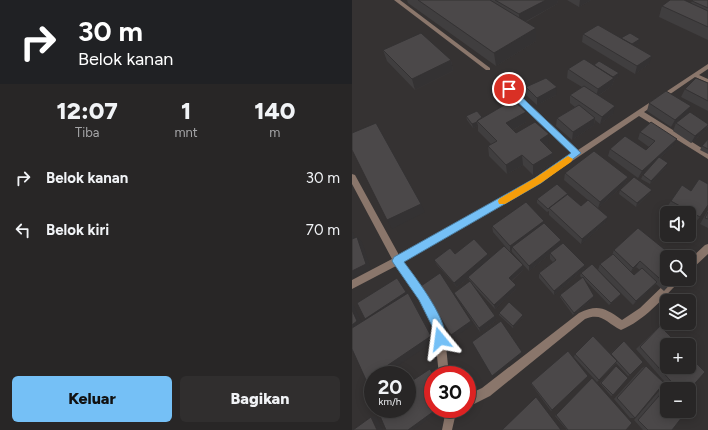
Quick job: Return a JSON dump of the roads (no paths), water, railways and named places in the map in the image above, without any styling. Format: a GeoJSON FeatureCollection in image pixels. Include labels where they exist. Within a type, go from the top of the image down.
{"type":"FeatureCollection","features":[{"type":"Feature","properties":{"kind":"street"},"geometry":{"type":"LineString","coordinates":[[397,0],[488,69]]}},
{"type":"Feature","properties":{"kind":"street"},"geometry":{"type":"LineString","coordinates":[[352,286],[538,180],[708,66]]}},
{"type":"Feature","properties":{"kind":"street"},"geometry":{"type":"LineString","coordinates":[[696,75],[708,81]]}},
{"type":"Feature","properties":{"kind":"street"},"geometry":{"type":"LineString","coordinates":[[509,89],[577,153]]}},
{"type":"Feature","properties":{"kind":"street"},"geometry":{"type":"LineString","coordinates":[[640,113],[708,156]]}},
{"type":"Feature","properties":{"kind":"street"},"geometry":{"type":"LineString","coordinates":[[352,177],[397,261],[423,296],[438,327],[443,366]]}},
{"type":"Feature","properties":{"kind":"street"},"geometry":{"type":"LineString","coordinates":[[696,259],[708,248]]}},
{"type":"Feature","properties":{"kind":"street"},"geometry":{"type":"LineString","coordinates":[[476,397],[486,392],[582,316],[596,311],[604,313],[621,325],[627,323],[637,317],[669,286]]}},
{"type":"Feature","properties":{"kind":"street"},"geometry":{"type":"LineString","coordinates":[[447,430],[449,418]]}}]}
